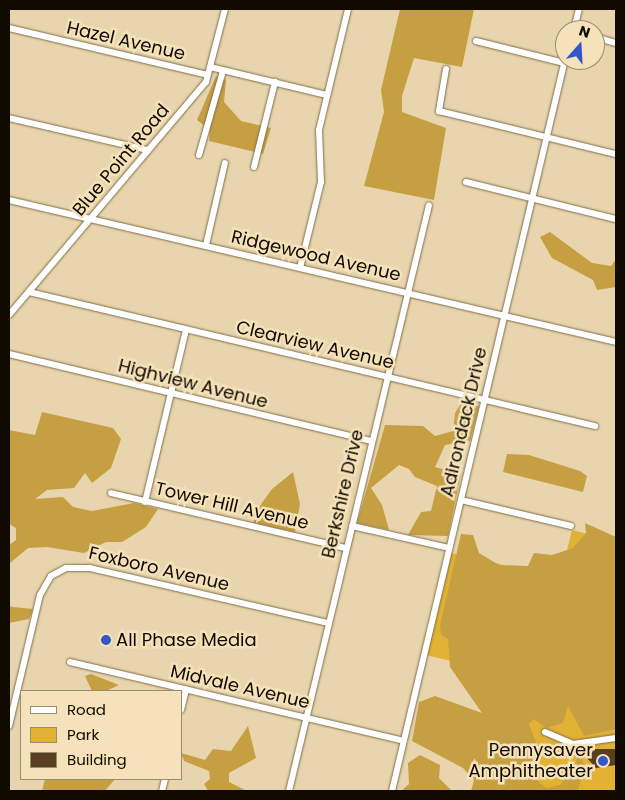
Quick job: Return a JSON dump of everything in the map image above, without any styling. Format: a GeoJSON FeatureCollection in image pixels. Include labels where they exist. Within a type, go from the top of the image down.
{"type":"FeatureCollection","features":[{"type":"Feature","properties":{"kind":"street","name":"Blue Point Road"},"geometry":{"type":"LineString","coordinates":[[9,315],[148,150],[208,75],[225,9]]}},
{"type":"Feature","properties":{"kind":"street"},"geometry":{"type":"LineString","coordinates":[[300,268],[322,163],[319,130],[348,9]]}},
{"type":"Feature","properties":{"kind":"street","name":"Hazel Avenue"},"geometry":{"type":"LineString","coordinates":[[9,28],[208,75]]}},
{"type":"Feature","properties":{"kind":"street"},"geometry":{"type":"LineString","coordinates":[[476,41],[555,59]]}},
{"type":"Feature","properties":{"kind":"street"},"geometry":{"type":"LineString","coordinates":[[210,67],[327,95]]}},
{"type":"Feature","properties":{"kind":"street"},"geometry":{"type":"LineString","coordinates":[[446,69],[439,111],[616,154]]}},
{"type":"Feature","properties":{"kind":"street","name":"Adirondack Drive"},"geometry":{"type":"LineString","coordinates":[[392,791],[562,70]]}},
{"type":"Feature","properties":{"kind":"street"},"geometry":{"type":"LineString","coordinates":[[199,156],[223,71]]}},
{"type":"Feature","properties":{"kind":"street"},"geometry":{"type":"LineString","coordinates":[[254,167],[276,82]]}},
{"type":"Feature","properties":{"kind":"street"},"geometry":{"type":"LineString","coordinates":[[9,118],[148,150]]}},
{"type":"Feature","properties":{"kind":"street"},"geometry":{"type":"LineString","coordinates":[[206,245],[225,163]]}},
{"type":"Feature","properties":{"kind":"street"},"geometry":{"type":"LineString","coordinates":[[466,182],[616,219]]}},
{"type":"Feature","properties":{"kind":"street","name":"Ridgewood Avenue"},"geometry":{"type":"LineString","coordinates":[[9,200],[616,342]]}},
{"type":"Feature","properties":{"kind":"street","name":"Berkshire Drive"},"geometry":{"type":"LineString","coordinates":[[289,791],[429,205]]}},
{"type":"Feature","properties":{"kind":"street","name":"Clearview Avenue"},"geometry":{"type":"LineString","coordinates":[[29,292],[595,426]]}},
{"type":"Feature","properties":{"kind":"street"},"geometry":{"type":"LineString","coordinates":[[145,502],[186,330]]}},
{"type":"Feature","properties":{"kind":"street","name":"Highview Avenue"},"geometry":{"type":"LineString","coordinates":[[9,354],[371,442]]}},
{"type":"Feature","properties":{"kind":"street","name":"Tower Hill Avenue"},"geometry":{"type":"LineString","coordinates":[[111,493],[346,548]]}},
{"type":"Feature","properties":{"kind":"street"},"geometry":{"type":"LineString","coordinates":[[461,500],[571,526]]}},
{"type":"Feature","properties":{"kind":"street"},"geometry":{"type":"LineString","coordinates":[[352,526],[448,548]]}},
{"type":"Feature","properties":{"kind":"street","name":"Foxboro Avenue"},"geometry":{"type":"LineString","coordinates":[[9,726],[40,595],[51,576],[66,568],[90,568],[328,623]]}},
{"type":"Feature","properties":{"kind":"street","name":"Midvale Avenue"},"geometry":{"type":"LineString","coordinates":[[70,662],[404,741]]}},
{"type":"Feature","properties":{"kind":"street"},"geometry":{"type":"LineString","coordinates":[[182,706],[186,690]]}},
{"type":"Feature","properties":{"kind":"street"},"geometry":{"type":"LineString","coordinates":[[545,732],[573,744],[616,738]]}},
{"type":"Feature","properties":{"kind":"green space"},"geometry":{"type":"Polygon","coordinates":[[[572,530],[616,541],[616,791],[514,791],[539,682],[426,655],[451,553],[560,578],[572,530]]]}},
{"type":"Feature","properties":{"kind":"shaded area"},"geometry":{"type":"Polygon","coordinates":[[[400,9],[474,9],[462,67],[414,58],[402,96],[402,112],[446,128],[434,200],[364,186],[384,112],[381,90],[400,9]]]}},
{"type":"Feature","properties":{"kind":"shaded area"},"geometry":{"type":"Polygon","coordinates":[[[216,76],[226,80],[224,102],[241,121],[271,128],[263,154],[209,141],[210,130],[197,120],[216,76]]]}},
{"type":"Feature","properties":{"kind":"shaded area"},"geometry":{"type":"Polygon","coordinates":[[[550,232],[592,263],[611,266],[616,259],[616,287],[597,290],[593,280],[552,258],[540,237],[550,232]]]}},
{"type":"Feature","properties":{"kind":"shaded area"},"geometry":{"type":"Polygon","coordinates":[[[462,402],[479,406],[470,441],[445,445],[435,467],[461,474],[448,536],[408,535],[421,512],[431,511],[437,486],[415,477],[409,469],[399,465],[371,488],[382,505],[389,530],[357,523],[385,425],[423,426],[435,436],[453,431],[455,413],[462,402]]]}},
{"type":"Feature","properties":{"kind":"shaded area"},"geometry":{"type":"Polygon","coordinates":[[[42,412],[113,428],[121,439],[111,468],[92,483],[85,473],[74,488],[47,490],[35,499],[63,497],[73,507],[92,511],[134,503],[158,509],[146,527],[122,542],[106,542],[84,553],[47,547],[28,548],[10,563],[9,571],[9,545],[16,540],[16,528],[9,524],[9,430],[35,435],[42,412]]]}},
{"type":"Feature","properties":{"kind":"shaded area"},"geometry":{"type":"Polygon","coordinates":[[[507,454],[529,455],[580,471],[587,476],[583,492],[503,472],[507,454]]]}},
{"type":"Feature","properties":{"kind":"shaded area"},"geometry":{"type":"Polygon","coordinates":[[[293,472],[300,504],[295,532],[253,523],[257,510],[272,489],[293,472]]]}},
{"type":"Feature","properties":{"kind":"shaded area"},"geometry":{"type":"Polygon","coordinates":[[[585,523],[616,537],[616,729],[584,736],[568,706],[563,723],[546,728],[534,719],[529,724],[536,742],[529,773],[546,788],[560,785],[573,770],[580,751],[584,766],[578,791],[471,791],[474,780],[463,768],[412,741],[419,702],[435,696],[482,713],[450,667],[448,639],[441,635],[440,625],[461,534],[473,535],[479,553],[499,565],[528,566],[534,553],[552,555],[573,548],[586,533],[585,523]]]}},
{"type":"Feature","properties":{"kind":"shaded area"},"geometry":{"type":"Polygon","coordinates":[[[9,606],[33,609],[29,619],[9,623],[9,606]]]}},
{"type":"Feature","properties":{"kind":"shaded area"},"geometry":{"type":"Polygon","coordinates":[[[91,674],[119,685],[108,690],[92,690],[85,676],[91,674]]]}},
{"type":"Feature","properties":{"kind":"shaded area"},"geometry":{"type":"Polygon","coordinates":[[[248,726],[256,758],[229,773],[229,782],[247,791],[208,791],[204,784],[210,779],[209,771],[184,761],[182,756],[182,753],[205,760],[213,749],[231,751],[248,726]]]}},
{"type":"Feature","properties":{"kind":"shaded area"},"geometry":{"type":"Polygon","coordinates":[[[420,755],[440,765],[439,778],[452,791],[401,791],[409,784],[408,763],[420,755]]]}},
{"type":"Feature","properties":{"kind":"shaded area"},"geometry":{"type":"Polygon","coordinates":[[[45,780],[114,780],[105,791],[42,791],[45,780]]]}},
{"type":"Feature","properties":{"kind":"building","name":"Pennysaver Amphitheater"},"geometry":{"type":"Polygon","coordinates":[[[595,749],[616,749],[616,765],[596,768],[587,758],[595,749]]]}},
{"type":"Feature","properties":{"kind":"place","name":"All Phase Media"},"geometry":{"type":"Point","coordinates":[106,640]}},
{"type":"Feature","properties":{"kind":"place","name":"Pennysaver Amphitheater"},"geometry":{"type":"Point","coordinates":[603,761]}}]}
